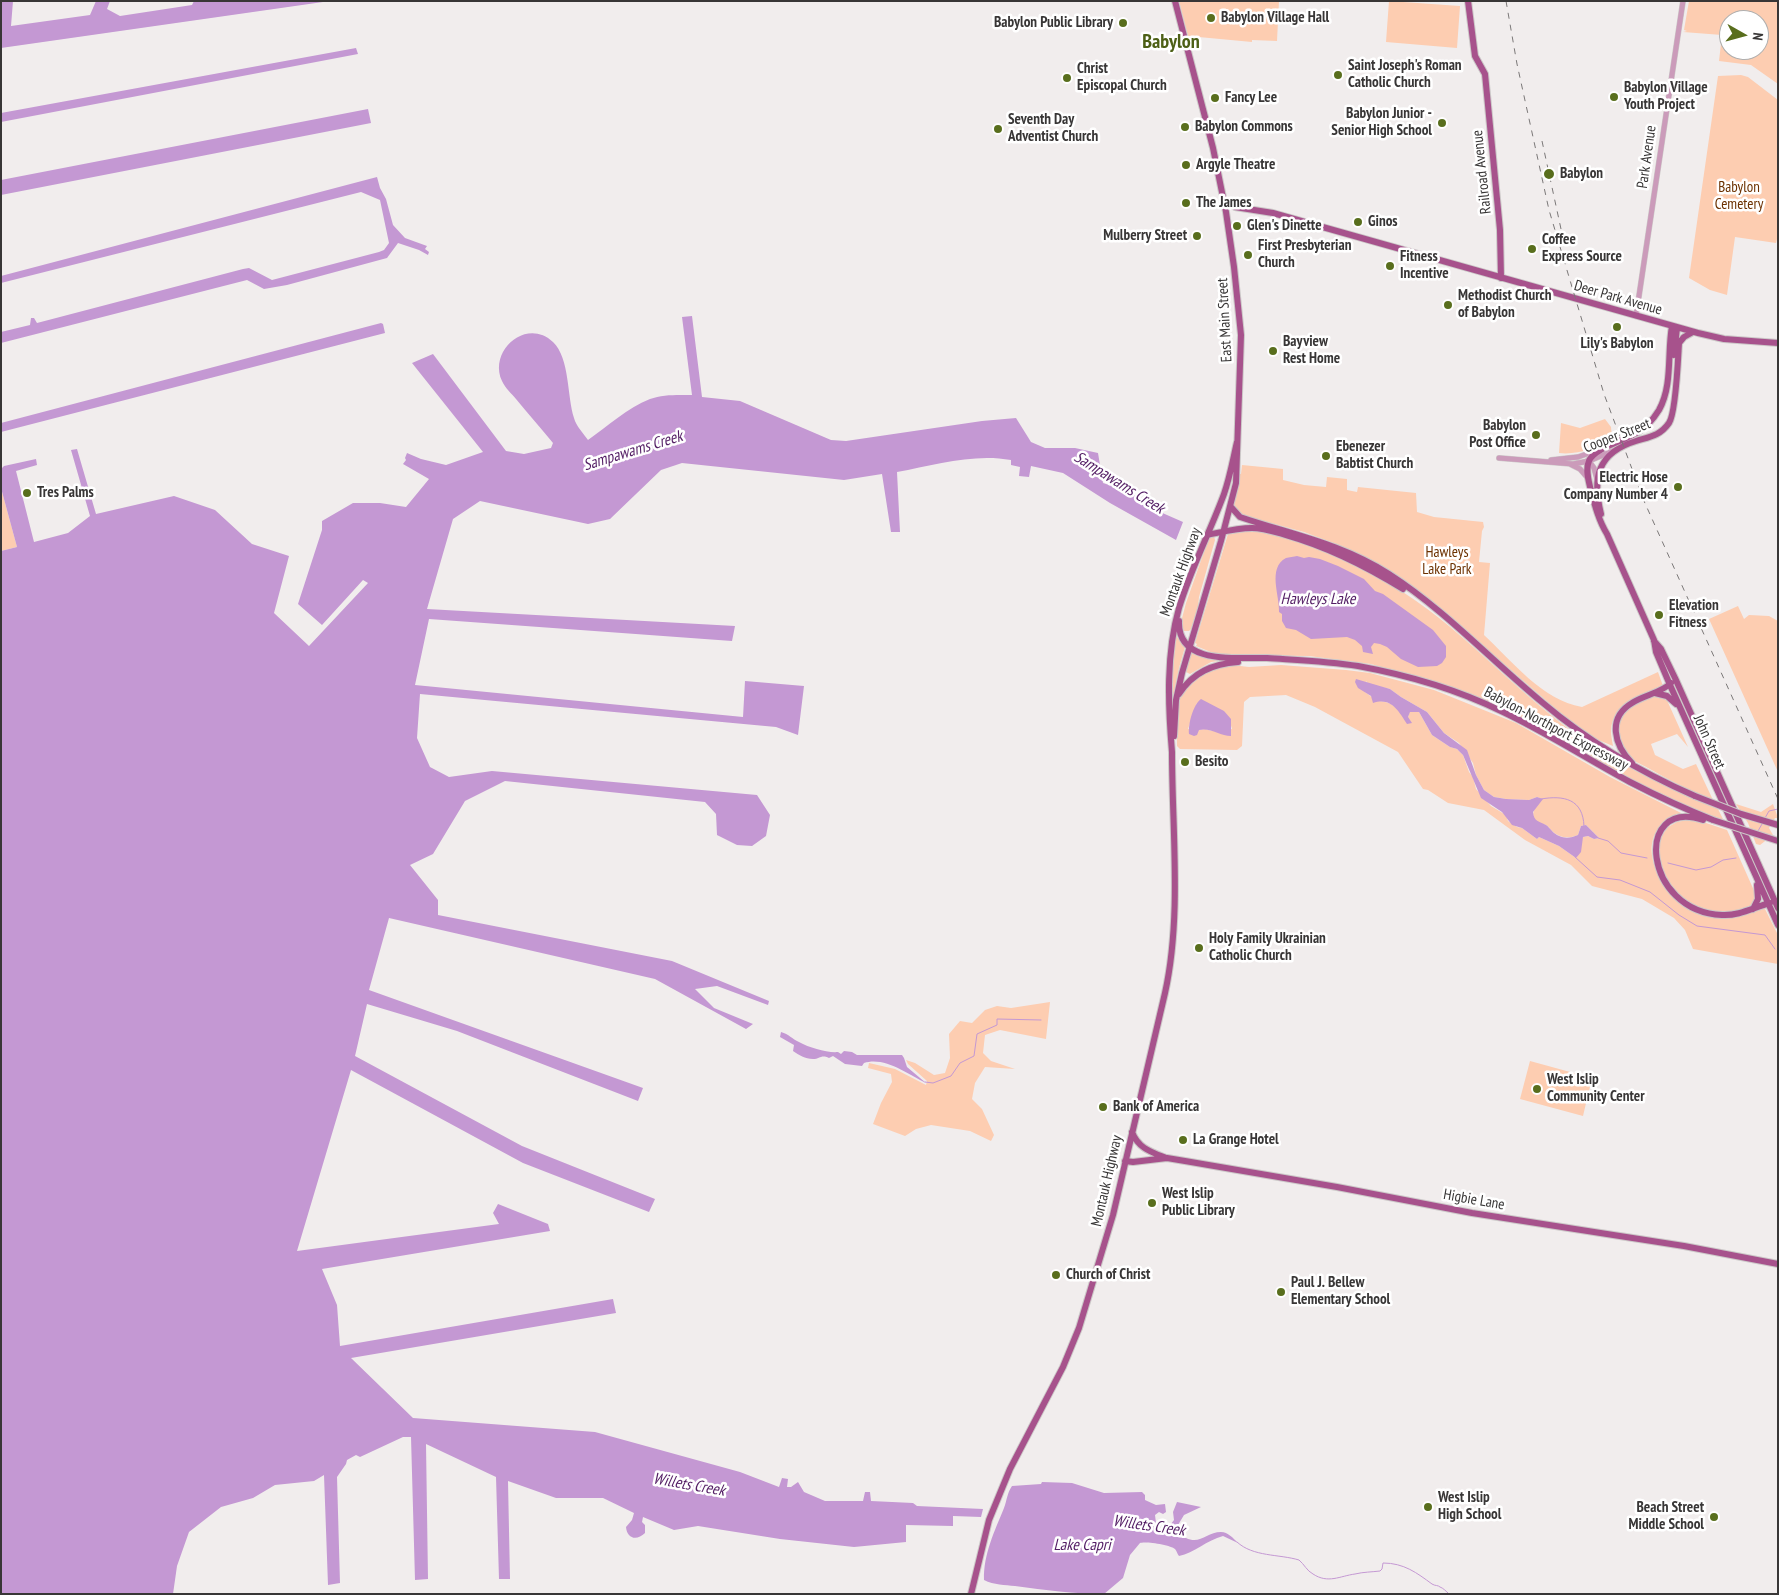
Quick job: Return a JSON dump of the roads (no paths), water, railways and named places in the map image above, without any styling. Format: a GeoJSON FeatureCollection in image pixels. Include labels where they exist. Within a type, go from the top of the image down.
{"type":"FeatureCollection","features":[{"type":"Feature","properties":{"kind":"main road","name":"East Main Street"},"geometry":{"type":"LineString","coordinates":[[1176,1],[1224,199],[1241,328],[1237,472],[1231,508],[1224,531]]}},
{"type":"Feature","properties":{"kind":"main road","name":"Railroad Avenue"},"geometry":{"type":"LineString","coordinates":[[1468,1],[1475,56],[1485,74],[1500,230],[1501,278]]}},
{"type":"Feature","properties":{"kind":"main road","name":"Deer Park Avenue"},"geometry":{"type":"LineString","coordinates":[[1224,199],[1235,207],[1273,213],[1693,332],[1724,339],[1778,343]]}},
{"type":"Feature","properties":{"kind":"main road"},"geometry":{"type":"LineString","coordinates":[[1675,327],[1674,366],[1676,378]]}},
{"type":"Feature","properties":{"kind":"main road","name":"Cooper Street"},"geometry":{"type":"LineString","coordinates":[[1606,447],[1637,433],[1656,415],[1664,401],[1675,327]]}},
{"type":"Feature","properties":{"kind":"main road"},"geometry":{"type":"LineString","coordinates":[[1676,378],[1679,343],[1684,337],[1693,332]]}},
{"type":"Feature","properties":{"kind":"main road","name":"Cooper Street"},"geometry":{"type":"LineString","coordinates":[[1617,449],[1655,436],[1665,428],[1671,420],[1676,378]]}},
{"type":"Feature","properties":{"kind":"main road","name":"East Main Street"},"geometry":{"type":"LineString","coordinates":[[1224,494],[1237,442]]}},
{"type":"Feature","properties":{"kind":"main road"},"geometry":{"type":"LineString","coordinates":[[1589,461],[1593,455],[1606,447]]}},
{"type":"Feature","properties":{"kind":"main road","name":"John Street"},"geometry":{"type":"LineString","coordinates":[[1607,534],[1599,505],[1597,481],[1603,463],[1617,449]]}},
{"type":"Feature","properties":{"kind":"main road","name":"John Street"},"geometry":{"type":"LineString","coordinates":[[1589,461],[1587,468],[1589,483],[1601,524],[1654,640],[1661,649],[1673,675],[1748,851]]}},
{"type":"Feature","properties":{"kind":"main road","name":"Montauk Highway"},"geometry":{"type":"LineString","coordinates":[[970,1594],[989,1520],[1010,1469],[1063,1366],[1079,1328],[1107,1238],[1164,1000],[1172,956],[1174,922],[1170,664],[1179,607],[1224,494]]}},
{"type":"Feature","properties":{"kind":"main road"},"geometry":{"type":"LineString","coordinates":[[1231,508],[1240,517],[1314,539],[1362,559],[1397,580],[1442,615]]}},
{"type":"Feature","properties":{"kind":"main road"},"geometry":{"type":"LineString","coordinates":[[1207,535],[1224,531],[1255,528],[1280,533],[1312,544],[1374,571],[1442,615]]}},
{"type":"Feature","properties":{"kind":"main road","name":"Montauk Highway"},"geometry":{"type":"LineString","coordinates":[[1172,752],[1176,700],[1194,631],[1224,531]]}},
{"type":"Feature","properties":{"kind":"main road"},"geometry":{"type":"LineString","coordinates":[[1179,607],[1181,638],[1190,646],[1214,657],[1287,660]]}},
{"type":"Feature","properties":{"kind":"main road","name":"Babylon-Northport Expressway"},"geometry":{"type":"LineString","coordinates":[[1442,615],[1570,725],[1596,744],[1638,769],[1695,796],[1741,814],[1778,825]]}},
{"type":"Feature","properties":{"kind":"main road"},"geometry":{"type":"LineString","coordinates":[[1179,626],[1185,633],[1194,631]]}},
{"type":"Feature","properties":{"kind":"main road","name":"John Street"},"geometry":{"type":"LineString","coordinates":[[1654,640],[1656,652],[1670,685],[1748,851]]}},
{"type":"Feature","properties":{"kind":"main road"},"geometry":{"type":"LineString","coordinates":[[1176,700],[1193,677],[1212,667],[1231,663],[1287,660]]}},
{"type":"Feature","properties":{"kind":"main road","name":"Babylon-Northport Expressway"},"geometry":{"type":"LineString","coordinates":[[1287,660],[1330,662],[1364,667],[1419,680],[1456,692],[1512,716],[1646,790],[1713,822],[1778,841]]}},
{"type":"Feature","properties":{"kind":"main road"},"geometry":{"type":"LineString","coordinates":[[1638,769],[1620,749],[1616,736],[1616,726],[1626,707],[1670,685],[1673,675]]}},
{"type":"Feature","properties":{"kind":"main road"},"geometry":{"type":"LineString","coordinates":[[1654,692],[1671,698],[1685,718]]}},
{"type":"Feature","properties":{"kind":"main road"},"geometry":{"type":"LineString","coordinates":[[1713,822],[1687,817],[1676,820],[1666,826],[1659,834],[1655,848],[1656,861],[1661,875],[1675,895],[1697,909],[1711,914],[1736,914],[1768,904],[1773,904],[1778,910]]}},
{"type":"Feature","properties":{"kind":"main road"},"geometry":{"type":"LineString","coordinates":[[1748,851],[1758,896],[1752,910]]}},
{"type":"Feature","properties":{"kind":"main road"},"geometry":{"type":"LineString","coordinates":[[1748,851],[1778,910]]}},
{"type":"Feature","properties":{"kind":"main road"},"geometry":{"type":"LineString","coordinates":[[1752,869],[1778,925]]}},
{"type":"Feature","properties":{"kind":"main road","name":"Higbie Lane"},"geometry":{"type":"LineString","coordinates":[[1132,1132],[1138,1143],[1144,1148],[1167,1158],[1305,1181],[1472,1214],[1684,1246],[1778,1264]]}},
{"type":"Feature","properties":{"kind":"main road"},"geometry":{"type":"LineString","coordinates":[[1128,1151],[1144,1148],[1145,1155],[1142,1162]]}},
{"type":"Feature","properties":{"kind":"main road","name":"Higbie Lane"},"geometry":{"type":"LineString","coordinates":[[1125,1161],[1142,1162],[1167,1158]]}},
{"type":"Feature","properties":{"kind":"street","name":"Park Avenue"},"geometry":{"type":"LineString","coordinates":[[1636,316],[1683,1]]}},
{"type":"Feature","properties":{"kind":"street","name":"Cooper Street"},"geometry":{"type":"LineString","coordinates":[[1537,461],[1578,457],[1606,447]]}},
{"type":"Feature","properties":{"kind":"street","name":"Cooper Street"},"geometry":{"type":"LineString","coordinates":[[1499,458],[1570,464],[1589,461],[1617,449]]}},
{"type":"Feature","properties":{"kind":"street"},"geometry":{"type":"LineString","coordinates":[[1578,457],[1589,461]]}},
{"type":"Feature","properties":{"kind":"street","name":"John Street"},"geometry":{"type":"LineString","coordinates":[[1589,461],[1594,468],[1597,481]]}},
{"type":"Feature","properties":{"kind":"street","name":"John Street"},"geometry":{"type":"LineString","coordinates":[[1570,464],[1584,472],[1589,483]]}},
{"type":"Feature","properties":{"kind":"water"},"geometry":{"type":"Polygon","coordinates":[[[1,1],[13,1],[11,26],[90,15],[96,1],[110,1],[107,9],[120,16],[192,5],[194,1],[330,1],[1,48],[1,1]]]}},
{"type":"Feature","properties":{"kind":"water"},"geometry":{"type":"Polygon","coordinates":[[[356,48],[358,54],[1,122],[1,113],[356,48]]]}},
{"type":"Feature","properties":{"kind":"water"},"geometry":{"type":"Polygon","coordinates":[[[368,109],[371,123],[1,195],[1,180],[368,109]]]}},
{"type":"Feature","properties":{"kind":"water"},"geometry":{"type":"Polygon","coordinates":[[[377,177],[386,199],[393,225],[405,238],[427,246],[425,249],[429,252],[428,255],[398,243],[387,258],[287,285],[264,289],[247,280],[1,343],[1,332],[30,325],[31,318],[34,318],[37,323],[249,268],[272,280],[384,250],[389,243],[380,200],[361,192],[1,283],[1,276],[377,177]]]}},
{"type":"Feature","properties":{"kind":"water"},"geometry":{"type":"Polygon","coordinates":[[[692,316],[702,397],[740,401],[831,440],[846,441],[982,421],[1016,418],[1031,442],[1045,448],[1075,448],[1098,453],[1103,483],[1131,492],[1151,508],[1183,522],[1176,540],[1110,503],[1063,473],[1031,466],[1029,477],[1019,476],[1020,467],[1011,465],[1011,460],[997,458],[968,459],[897,472],[900,532],[891,532],[882,474],[844,480],[682,463],[661,470],[610,519],[588,524],[480,501],[453,519],[427,609],[735,626],[732,641],[429,619],[415,685],[743,717],[745,681],[804,686],[798,735],[776,727],[420,694],[417,738],[430,767],[449,777],[492,771],[757,795],[770,815],[766,836],[752,846],[737,845],[717,835],[716,814],[705,802],[505,781],[465,801],[433,854],[410,865],[438,900],[438,915],[672,961],[769,1001],[768,1005],[717,986],[695,989],[714,1008],[753,1024],[746,1029],[655,979],[389,918],[369,990],[643,1088],[638,1101],[457,1031],[367,1004],[355,1056],[522,1146],[655,1199],[649,1212],[523,1163],[351,1070],[297,1251],[499,1224],[493,1213],[498,1204],[548,1224],[550,1231],[322,1269],[337,1305],[340,1346],[613,1299],[616,1313],[351,1358],[413,1418],[595,1432],[740,1472],[779,1487],[782,1478],[788,1479],[787,1487],[791,1487],[798,1482],[804,1492],[825,1501],[863,1501],[865,1492],[870,1492],[871,1501],[913,1503],[917,1506],[983,1509],[981,1517],[953,1516],[953,1526],[906,1525],[906,1542],[854,1547],[780,1539],[698,1526],[674,1530],[643,1517],[642,1522],[645,1525],[645,1533],[642,1536],[633,1538],[628,1534],[626,1527],[632,1520],[634,1513],[603,1498],[556,1498],[508,1481],[510,1579],[499,1579],[496,1477],[426,1444],[428,1579],[415,1580],[411,1437],[403,1437],[360,1457],[356,1455],[347,1460],[337,1477],[340,1583],[328,1585],[324,1475],[314,1481],[275,1485],[253,1498],[221,1507],[189,1532],[177,1566],[173,1594],[1,1594],[1,551],[17,547],[1,488],[1,469],[4,466],[36,459],[37,465],[16,471],[34,542],[68,533],[90,516],[71,450],[77,449],[96,514],[174,496],[215,510],[252,544],[289,556],[274,613],[309,646],[368,583],[363,580],[322,625],[298,604],[322,530],[322,521],[353,503],[380,503],[406,507],[429,479],[403,464],[407,453],[421,459],[446,465],[483,452],[412,363],[433,354],[506,451],[524,454],[551,448],[553,443],[502,381],[499,369],[500,358],[512,340],[532,333],[543,335],[553,342],[558,349],[565,368],[575,421],[588,440],[626,412],[650,399],[655,397],[692,395],[682,317],[692,316]]]}},
{"type":"Feature","properties":{"kind":"water"},"geometry":{"type":"Polygon","coordinates":[[[381,323],[385,333],[1,432],[1,423],[381,323]]]}},
{"type":"Feature","properties":{"kind":"water","name":"Hawleys Lake"},"geometry":{"type":"Polygon","coordinates":[[[1297,556],[1320,559],[1364,579],[1375,591],[1383,594],[1433,630],[1446,646],[1446,657],[1442,663],[1437,666],[1418,667],[1401,659],[1387,647],[1380,644],[1374,643],[1371,647],[1373,654],[1363,652],[1362,646],[1355,640],[1347,637],[1311,639],[1296,630],[1286,628],[1282,621],[1282,614],[1279,612],[1276,583],[1277,568],[1286,558],[1297,556]]]}},
{"type":"Feature","properties":{"kind":"water"},"geometry":{"type":"Polygon","coordinates":[[[1356,679],[1390,689],[1427,712],[1444,733],[1467,750],[1484,790],[1494,797],[1529,800],[1537,797],[1543,799],[1533,812],[1534,815],[1539,822],[1547,825],[1555,834],[1565,838],[1575,836],[1578,835],[1581,826],[1586,825],[1599,838],[1583,837],[1581,852],[1576,858],[1559,846],[1539,837],[1537,839],[1522,828],[1512,825],[1502,812],[1481,798],[1463,755],[1457,749],[1450,747],[1432,735],[1419,712],[1410,712],[1408,717],[1412,723],[1407,724],[1397,710],[1389,703],[1373,703],[1371,696],[1358,688],[1355,682],[1356,679]]]}},
{"type":"Feature","properties":{"kind":"water"},"geometry":{"type":"Polygon","coordinates":[[[1201,699],[1224,711],[1231,719],[1231,736],[1203,729],[1199,730],[1197,735],[1189,734],[1192,715],[1201,699]]]}},
{"type":"Feature","properties":{"kind":"water"},"geometry":{"type":"Polygon","coordinates":[[[781,1032],[803,1044],[824,1051],[841,1054],[844,1051],[857,1055],[902,1055],[907,1067],[926,1083],[896,1067],[880,1062],[872,1061],[864,1063],[862,1066],[845,1064],[833,1056],[829,1058],[805,1058],[793,1051],[794,1045],[780,1037],[781,1032]]]}},
{"type":"Feature","properties":{"kind":"water","name":"Lake Capri"},"geometry":{"type":"Polygon","coordinates":[[[1042,1482],[1072,1483],[1104,1493],[1142,1492],[1145,1495],[1145,1500],[1156,1505],[1165,1504],[1166,1512],[1163,1514],[1159,1512],[1155,1515],[1156,1523],[1160,1529],[1167,1529],[1174,1520],[1173,1512],[1177,1502],[1201,1507],[1184,1515],[1178,1525],[1182,1536],[1195,1540],[1224,1532],[1238,1543],[1223,1536],[1179,1556],[1175,1549],[1169,1546],[1140,1543],[1130,1555],[1123,1578],[1104,1594],[1048,1590],[992,1583],[984,1580],[985,1561],[1010,1489],[1012,1486],[1041,1484],[1042,1482]]]}},
{"type":"Feature","properties":{"kind":"waterway"},"geometry":{"type":"LineString","coordinates":[[1541,799],[1557,798],[1571,801],[1580,810],[1584,826]]}},
{"type":"Feature","properties":{"kind":"waterway","name":"Sampawams Creek"},"geometry":{"type":"LineString","coordinates":[[1765,818],[1769,811],[1778,809]]}},
{"type":"Feature","properties":{"kind":"waterway","name":"Sampawams Creek"},"geometry":{"type":"LineString","coordinates":[[1758,831],[1762,824]]}},
{"type":"Feature","properties":{"kind":"waterway","name":"Sampawams Creek"},"geometry":{"type":"LineString","coordinates":[[1598,838],[1608,841],[1621,853],[1647,858]]}},
{"type":"Feature","properties":{"kind":"waterway"},"geometry":{"type":"LineString","coordinates":[[1575,857],[1597,877],[1620,880],[1650,892],[1679,915],[1697,926],[1765,935],[1775,949]]}},
{"type":"Feature","properties":{"kind":"waterway","name":"Sampawams Creek"},"geometry":{"type":"LineString","coordinates":[[1668,863],[1696,870],[1711,867],[1723,860],[1736,858]]}},
{"type":"Feature","properties":{"kind":"waterway"},"geometry":{"type":"LineString","coordinates":[[925,1082],[933,1083],[951,1076],[960,1063],[974,1056],[977,1034],[997,1025],[997,1019],[1041,1020]]}},
{"type":"Feature","properties":{"kind":"waterway","name":"Willets Creek"},"geometry":{"type":"LineString","coordinates":[[1237,1542],[1243,1547],[1258,1553],[1299,1560],[1311,1573],[1318,1577],[1329,1579],[1380,1571],[1383,1563],[1391,1563],[1404,1567],[1442,1588],[1449,1594]]}},
{"type":"Feature","properties":{"kind":"railway"},"geometry":{"type":"LineString","coordinates":[[1506,1],[1517,64],[1549,210],[1604,394],[1644,501],[1778,799]]}},
{"type":"Feature","properties":{"kind":"railway"},"geometry":{"type":"LineString","coordinates":[[1542,141],[1561,229]]}},
{"type":"Feature","properties":{"kind":"place","name":"Babylon Village Hall"},"geometry":{"type":"Point","coordinates":[1211,18]}},
{"type":"Feature","properties":{"kind":"place","name":"Babylon Public Library"},"geometry":{"type":"Point","coordinates":[1123,23]}},
{"type":"Feature","properties":{"kind":"place","name":"Saint Joseph's Roman Catholic Church"},"geometry":{"type":"Point","coordinates":[1338,75]}},
{"type":"Feature","properties":{"kind":"place","name":"Christ Episcopal Church"},"geometry":{"type":"Point","coordinates":[1067,78]}},
{"type":"Feature","properties":{"kind":"place","name":"Babylon Village Youth Project"},"geometry":{"type":"Point","coordinates":[1614,97]}},
{"type":"Feature","properties":{"kind":"place","name":"Fancy Lee"},"geometry":{"type":"Point","coordinates":[1215,98]}},
{"type":"Feature","properties":{"kind":"place","name":"Babylon Junior - Senior High School"},"geometry":{"type":"Point","coordinates":[1442,123]}},
{"type":"Feature","properties":{"kind":"place","name":"Babylon Commons"},"geometry":{"type":"Point","coordinates":[1185,127]}},
{"type":"Feature","properties":{"kind":"place","name":"Seventh Day Adventist Church"},"geometry":{"type":"Point","coordinates":[998,129]}},
{"type":"Feature","properties":{"kind":"place","name":"Argyle Theatre"},"geometry":{"type":"Point","coordinates":[1186,165]}},
{"type":"Feature","properties":{"kind":"place","name":"Babylon"},"geometry":{"type":"Point","coordinates":[1549,174]}},
{"type":"Feature","properties":{"kind":"place","name":"The James"},"geometry":{"type":"Point","coordinates":[1186,203]}},
{"type":"Feature","properties":{"kind":"place","name":"Ginos"},"geometry":{"type":"Point","coordinates":[1358,222]}},
{"type":"Feature","properties":{"kind":"place","name":"Glen's Dinette"},"geometry":{"type":"Point","coordinates":[1237,226]}},
{"type":"Feature","properties":{"kind":"place","name":"Mulberry Street"},"geometry":{"type":"Point","coordinates":[1197,236]}},
{"type":"Feature","properties":{"kind":"place","name":"Coffee Express Source"},"geometry":{"type":"Point","coordinates":[1532,249]}},
{"type":"Feature","properties":{"kind":"place","name":"First Presbyterian Church"},"geometry":{"type":"Point","coordinates":[1248,255]}},
{"type":"Feature","properties":{"kind":"place","name":"Fitness Incentive"},"geometry":{"type":"Point","coordinates":[1390,266]}},
{"type":"Feature","properties":{"kind":"place","name":"Methodist Church of Babylon"},"geometry":{"type":"Point","coordinates":[1448,305]}},
{"type":"Feature","properties":{"kind":"place","name":"Lily's Babylon"},"geometry":{"type":"Point","coordinates":[1617,327]}},
{"type":"Feature","properties":{"kind":"place","name":"Bayview Rest Home"},"geometry":{"type":"Point","coordinates":[1273,351]}},
{"type":"Feature","properties":{"kind":"place","name":"Babylon Post Office"},"geometry":{"type":"Point","coordinates":[1536,435]}},
{"type":"Feature","properties":{"kind":"place","name":"Ebenezer Babtist Church"},"geometry":{"type":"Point","coordinates":[1326,456]}},
{"type":"Feature","properties":{"kind":"place","name":"Electric Hose Company Number 4"},"geometry":{"type":"Point","coordinates":[1678,487]}},
{"type":"Feature","properties":{"kind":"place","name":"Tres Palms"},"geometry":{"type":"Point","coordinates":[27,493]}},
{"type":"Feature","properties":{"kind":"place","name":"Elevation Fitness"},"geometry":{"type":"Point","coordinates":[1659,615]}},
{"type":"Feature","properties":{"kind":"place","name":"Besito"},"geometry":{"type":"Point","coordinates":[1185,762]}},
{"type":"Feature","properties":{"kind":"place","name":"Holy Family Ukrainian Catholic Church"},"geometry":{"type":"Point","coordinates":[1199,948]}},
{"type":"Feature","properties":{"kind":"place","name":"West Islip Community Center"},"geometry":{"type":"Point","coordinates":[1537,1089]}},
{"type":"Feature","properties":{"kind":"place","name":"Bank of America"},"geometry":{"type":"Point","coordinates":[1103,1107]}},
{"type":"Feature","properties":{"kind":"place","name":"La Grange Hotel"},"geometry":{"type":"Point","coordinates":[1183,1140]}},
{"type":"Feature","properties":{"kind":"place","name":"West Islip Public Library"},"geometry":{"type":"Point","coordinates":[1152,1203]}},
{"type":"Feature","properties":{"kind":"place","name":"Church of Christ"},"geometry":{"type":"Point","coordinates":[1056,1275]}},
{"type":"Feature","properties":{"kind":"place","name":"Paul J. Bellew Elementary School"},"geometry":{"type":"Point","coordinates":[1281,1292]}},
{"type":"Feature","properties":{"kind":"place","name":"West Islip High School"},"geometry":{"type":"Point","coordinates":[1428,1507]}},
{"type":"Feature","properties":{"kind":"place","name":"Beach Street Middle School"},"geometry":{"type":"Point","coordinates":[1714,1517]}},
{"type":"Feature","properties":{"kind":"district","name":"Babylon"},"geometry":{"type":"Point","coordinates":[1171,42]}},
{"type":"Feature","properties":{"kind":"park label","name":"Babylon Cemetery"},"geometry":{"type":"Point","coordinates":[1739,196]}},
{"type":"Feature","properties":{"kind":"park label","name":"Hawleys Lake Park"},"geometry":{"type":"Point","coordinates":[1447,562]}}]}
